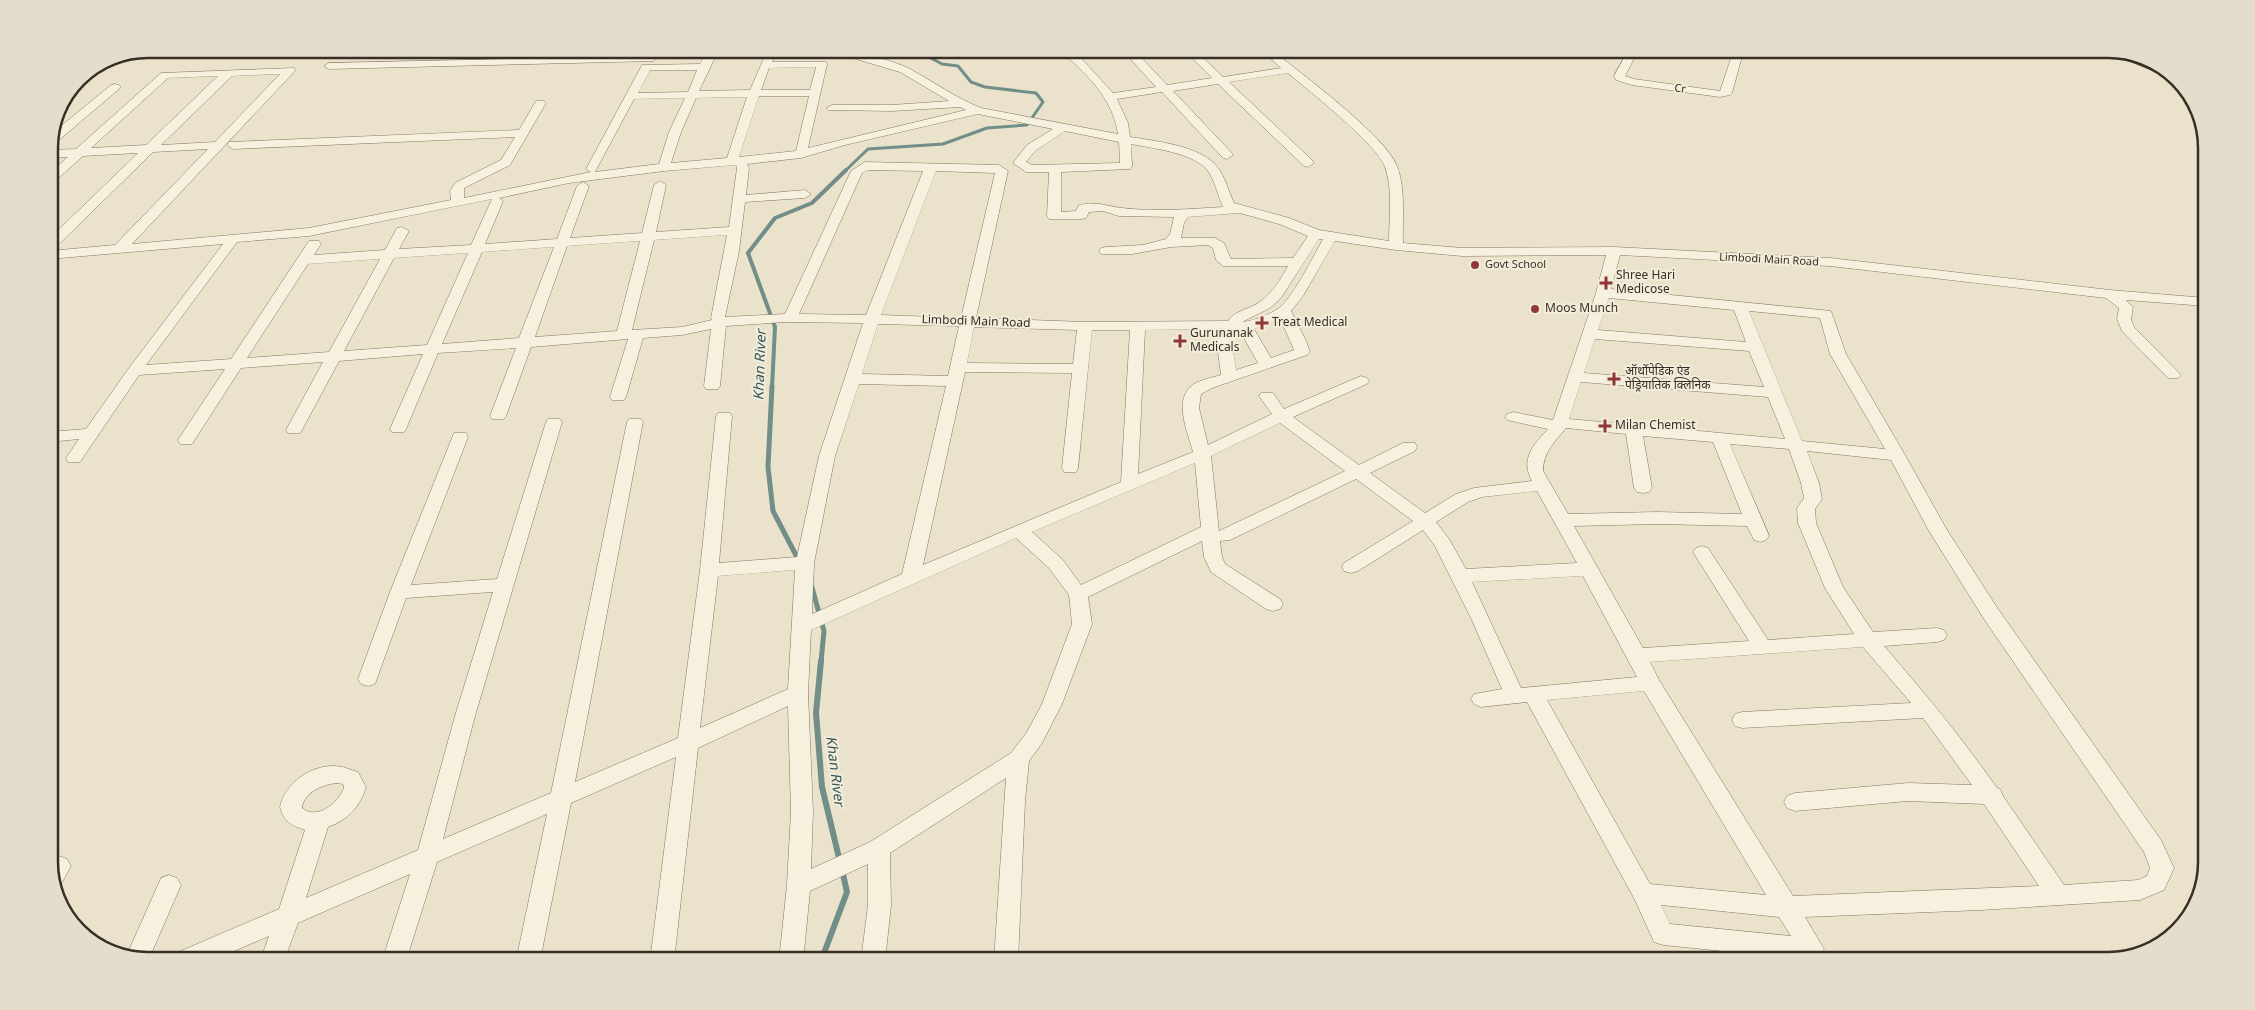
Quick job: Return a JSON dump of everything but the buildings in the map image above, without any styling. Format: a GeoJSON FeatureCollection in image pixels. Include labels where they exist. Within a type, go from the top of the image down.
{"type":"FeatureCollection","features":[{"type":"Feature","properties":{"kind":"street"},"geometry":{"type":"LineString","coordinates":[[592,169],[651,58]]}},
{"type":"Feature","properties":{"kind":"street"},"geometry":{"type":"LineString","coordinates":[[664,167],[675,132],[709,58]]}},
{"type":"Feature","properties":{"kind":"street"},"geometry":{"type":"LineString","coordinates":[[712,386],[720,322],[718,318],[738,199],[739,164],[754,93],[768,58]]}},
{"type":"Feature","properties":{"kind":"street"},"geometry":{"type":"LineString","coordinates":[[863,58],[904,70],[961,104],[978,111],[1182,152],[1204,160],[1213,169],[1229,206],[1237,210]]}},
{"type":"Feature","properties":{"kind":"street"},"geometry":{"type":"LineString","coordinates":[[1062,128],[1031,148],[1019,163],[1030,169],[1126,166],[1125,140],[1120,118],[1109,97],[1076,58]]}},
{"type":"Feature","properties":{"kind":"street"},"geometry":{"type":"LineString","coordinates":[[1137,58],[1227,154]]}},
{"type":"Feature","properties":{"kind":"street"},"geometry":{"type":"LineString","coordinates":[[1198,58],[1308,164]]}},
{"type":"Feature","properties":{"kind":"street"},"geometry":{"type":"LineString","coordinates":[[1275,58],[1353,124],[1380,149],[1391,164],[1396,246]]}},
{"type":"Feature","properties":{"kind":"street","name":"Cr"},"geometry":{"type":"LineString","coordinates":[[1629,58],[1619,76],[1620,78],[1632,82],[1720,94],[1726,93],[1736,58]]}},
{"type":"Feature","properties":{"kind":"street"},"geometry":{"type":"LineString","coordinates":[[329,66],[397,60],[648,63],[704,67]]}},
{"type":"Feature","properties":{"kind":"street"},"geometry":{"type":"LineString","coordinates":[[765,65],[822,64],[801,154]]}},
{"type":"Feature","properties":{"kind":"street"},"geometry":{"type":"LineString","coordinates":[[58,172],[165,75],[290,70],[118,250]]}},
{"type":"Feature","properties":{"kind":"street"},"geometry":{"type":"LineString","coordinates":[[1109,97],[1289,70]]}},
{"type":"Feature","properties":{"kind":"street"},"geometry":{"type":"LineString","coordinates":[[58,238],[152,149],[228,73]]}},
{"type":"Feature","properties":{"kind":"street"},"geometry":{"type":"LineString","coordinates":[[58,134],[115,87]]}},
{"type":"Feature","properties":{"kind":"street"},"geometry":{"type":"LineString","coordinates":[[630,96],[814,93]]}},
{"type":"Feature","properties":{"kind":"street"},"geometry":{"type":"LineString","coordinates":[[458,203],[456,191],[459,186],[506,162],[540,103]]}},
{"type":"Feature","properties":{"kind":"street"},"geometry":{"type":"LineString","coordinates":[[832,108],[892,108],[961,104]]}},
{"type":"Feature","properties":{"kind":"street"},"geometry":{"type":"LineString","coordinates":[[58,255],[309,232],[569,179],[664,167],[739,164],[801,154],[842,142],[978,111]]}},
{"type":"Feature","properties":{"kind":"street"},"geometry":{"type":"LineString","coordinates":[[232,144],[523,133]]}},
{"type":"Feature","properties":{"kind":"street"},"geometry":{"type":"LineString","coordinates":[[58,153],[220,145]]}},
{"type":"Feature","properties":{"kind":"street"},"geometry":{"type":"LineString","coordinates":[[788,318],[857,170],[865,166],[999,168],[1002,171],[910,580]]}},
{"type":"Feature","properties":{"kind":"street"},"geometry":{"type":"LineString","coordinates":[[792,952],[800,885],[802,812],[798,693],[800,627],[805,563],[826,456],[872,318],[931,167]]}},
{"type":"Feature","properties":{"kind":"street","name":"Limbodi Main Road"},"geometry":{"type":"LineString","coordinates":[[1055,169],[1054,216],[1081,215],[1084,208],[1104,207],[1119,212],[1184,213],[1237,210],[1284,221],[1331,238],[1396,246],[1462,252],[1614,250],[1830,262],[2110,294],[2197,301]]}},
{"type":"Feature","properties":{"kind":"street"},"geometry":{"type":"LineString","coordinates":[[498,416],[583,186]]}},
{"type":"Feature","properties":{"kind":"street"},"geometry":{"type":"LineString","coordinates":[[618,396],[648,236],[660,186]]}},
{"type":"Feature","properties":{"kind":"street"},"geometry":{"type":"LineString","coordinates":[[738,199],[805,194]]}},
{"type":"Feature","properties":{"kind":"street"},"geometry":{"type":"LineString","coordinates":[[398,428],[496,201]]}},
{"type":"Feature","properties":{"kind":"street"},"geometry":{"type":"LineString","coordinates":[[1171,243],[1175,238],[1177,221],[1184,213]]}},
{"type":"Feature","properties":{"kind":"street"},"geometry":{"type":"LineString","coordinates":[[294,430],[402,231]]}},
{"type":"Feature","properties":{"kind":"street"},"geometry":{"type":"LineString","coordinates":[[303,260],[734,231]]}},
{"type":"Feature","properties":{"kind":"street"},"geometry":{"type":"LineString","coordinates":[[1229,378],[1232,326],[1237,318],[1267,304],[1279,292],[1296,262],[1316,234]]}},
{"type":"Feature","properties":{"kind":"street","name":"Limbodi Main Road"},"geometry":{"type":"LineString","coordinates":[[134,371],[682,331],[720,322],[788,318],[872,318],[1085,326],[1232,326],[1266,320],[1284,311],[1296,296],[1331,238]]}},
{"type":"Feature","properties":{"kind":"street"},"geometry":{"type":"LineString","coordinates":[[74,458],[134,371],[233,240]]}},
{"type":"Feature","properties":{"kind":"street"},"geometry":{"type":"LineString","coordinates":[[1106,251],[1153,247],[1171,243],[1210,241],[1219,246],[1223,260],[1228,263],[1296,262]]}},
{"type":"Feature","properties":{"kind":"street"},"geometry":{"type":"LineString","coordinates":[[186,440],[314,244]]}},
{"type":"Feature","properties":{"kind":"street"},"geometry":{"type":"LineString","coordinates":[[1267,396],[1282,416],[1425,521],[1443,543],[1481,618],[1524,695],[1643,893],[1664,934],[1812,948],[1650,683],[1535,471],[1534,462],[1536,454],[1560,425],[1603,294],[1614,250]]}},
{"type":"Feature","properties":{"kind":"street"},"geometry":{"type":"LineString","coordinates":[[1603,294],[1826,314],[1838,354],[1897,455],[1938,531],[1975,589],[2154,847],[2162,868],[2156,883],[2140,890],[1981,900],[1787,907],[1643,893]]}},
{"type":"Feature","properties":{"kind":"street"},"geometry":{"type":"LineString","coordinates":[[2110,294],[2126,307],[2124,319],[2127,328],[2173,375]]}},
{"type":"Feature","properties":{"kind":"street"},"geometry":{"type":"LineString","coordinates":[[1740,306],[1810,483],[1813,499],[1806,508],[1806,523],[1834,588],[1867,639],[1928,710],[1992,795],[2058,894]]}},
{"type":"Feature","properties":{"kind":"street"},"geometry":{"type":"LineString","coordinates":[[1273,604],[1218,568],[1213,557],[1217,533],[1202,454],[1190,404],[1191,396],[1197,388],[1302,352],[1299,341],[1284,311]]}},
{"type":"Feature","properties":{"kind":"street"},"geometry":{"type":"LineString","coordinates":[[1070,468],[1085,326]]}},
{"type":"Feature","properties":{"kind":"street"},"geometry":{"type":"LineString","coordinates":[[1129,483],[1138,326]]}},
{"type":"Feature","properties":{"kind":"street"},"geometry":{"type":"LineString","coordinates":[[1232,326],[1267,365]]}},
{"type":"Feature","properties":{"kind":"street"},"geometry":{"type":"LineString","coordinates":[[1590,334],[1755,347]]}},
{"type":"Feature","properties":{"kind":"street"},"geometry":{"type":"LineString","coordinates":[[853,379],[1080,369]]}},
{"type":"Feature","properties":{"kind":"street"},"geometry":{"type":"LineString","coordinates":[[1576,377],[1774,393]]}},
{"type":"Feature","properties":{"kind":"street"},"geometry":{"type":"LineString","coordinates":[[800,627],[910,580],[1017,531],[1202,454],[1361,381]]}},
{"type":"Feature","properties":{"kind":"street"},"geometry":{"type":"LineString","coordinates":[[663,952],[709,570],[724,416]]}},
{"type":"Feature","properties":{"kind":"street"},"geometry":{"type":"LineString","coordinates":[[1513,418],[1560,425],[1719,437],[1897,455]]}},
{"type":"Feature","properties":{"kind":"street"},"geometry":{"type":"LineString","coordinates":[[397,952],[427,857],[465,716],[554,422]]}},
{"type":"Feature","properties":{"kind":"street"},"geometry":{"type":"LineString","coordinates":[[530,952],[606,577],[635,422]]}},
{"type":"Feature","properties":{"kind":"street"},"geometry":{"type":"LineString","coordinates":[[1634,430],[1643,488]]}},
{"type":"Feature","properties":{"kind":"street"},"geometry":{"type":"LineString","coordinates":[[58,436],[91,434]]}},
{"type":"Feature","properties":{"kind":"street"},"geometry":{"type":"LineString","coordinates":[[368,679],[399,592],[460,437]]}},
{"type":"Feature","properties":{"kind":"street"},"geometry":{"type":"LineString","coordinates":[[1563,520],[1657,518],[1756,528],[1719,437]]}},
{"type":"Feature","properties":{"kind":"street"},"geometry":{"type":"LineString","coordinates":[[1078,594],[1358,472],[1410,447]]}},
{"type":"Feature","properties":{"kind":"street"},"geometry":{"type":"LineString","coordinates":[[1350,567],[1462,498],[1480,492],[1544,485]]}},
{"type":"Feature","properties":{"kind":"street"},"geometry":{"type":"LineString","coordinates":[[800,885],[878,849],[1019,759],[1035,738],[1070,660],[1082,624],[1078,594],[1056,564],[1026,536],[1017,531]]}},
{"type":"Feature","properties":{"kind":"street"},"geometry":{"type":"LineString","coordinates":[[1702,552],[1763,648]]}},
{"type":"Feature","properties":{"kind":"street"},"geometry":{"type":"LineString","coordinates":[[709,570],[805,563]]}},
{"type":"Feature","properties":{"kind":"street"},"geometry":{"type":"LineString","coordinates":[[1459,576],[1589,569]]}},
{"type":"Feature","properties":{"kind":"street"},"geometry":{"type":"LineString","coordinates":[[399,592],[504,585]]}},
{"type":"Feature","properties":{"kind":"street"},"geometry":{"type":"LineString","coordinates":[[1637,656],[1937,635]]}},
{"type":"Feature","properties":{"kind":"street"},"geometry":{"type":"LineString","coordinates":[[1481,698],[1650,683]]}},
{"type":"Feature","properties":{"kind":"street"},"geometry":{"type":"LineString","coordinates":[[206,952],[688,743],[798,693]]}},
{"type":"Feature","properties":{"kind":"street"},"geometry":{"type":"LineString","coordinates":[[1742,720],[1928,710]]}},
{"type":"Feature","properties":{"kind":"street"},"geometry":{"type":"LineString","coordinates":[[1006,952],[1014,801],[1019,759]]}},
{"type":"Feature","properties":{"kind":"street"},"geometry":{"type":"LineString","coordinates":[[1795,802],[1908,792],[1992,795]]}},
{"type":"Feature","properties":{"kind":"street"},"geometry":{"type":"LineString","coordinates":[[275,952],[319,820]]}},
{"type":"Feature","properties":{"kind":"street"},"geometry":{"type":"LineString","coordinates":[[874,952],[881,912],[881,873],[878,849]]}},
{"type":"Feature","properties":{"kind":"street"},"geometry":{"type":"LineString","coordinates":[[141,952],[169,885]]}},
{"type":"Feature","properties":{"kind":"waterway","name":"Khan River"},"geometry":{"type":"LineString","coordinates":[[845,171],[868,149],[943,144],[987,128],[1027,125],[1043,102],[1036,93],[985,87],[971,82],[958,66],[942,64],[931,58]]}},
{"type":"Feature","properties":{"kind":"waterway","name":"Khan River"},"geometry":{"type":"LineString","coordinates":[[772,388],[775,327],[748,253],[775,218],[812,203],[846,170]]}},
{"type":"Feature","properties":{"kind":"waterway","name":"Khan River"},"geometry":{"type":"LineString","coordinates":[[772,386],[768,467],[773,511],[799,561]]}},
{"type":"Feature","properties":{"kind":"waterway","name":"Khan River"},"geometry":{"type":"LineString","coordinates":[[811,584],[824,631],[821,662]]}},
{"type":"Feature","properties":{"kind":"waterway","name":"Khan River"},"geometry":{"type":"LineString","coordinates":[[821,661],[816,713],[822,787],[840,862]]}},
{"type":"Feature","properties":{"kind":"waterway","name":"Khan River"},"geometry":{"type":"LineString","coordinates":[[824,952],[847,892],[842,870]]}},
{"type":"Feature","properties":{"kind":"place","name":"Govt School"},"geometry":{"type":"Point","coordinates":[1475,265]}},
{"type":"Feature","properties":{"kind":"place","name":"Shree Hari Medicose"},"geometry":{"type":"Point","coordinates":[1606,283]}},
{"type":"Feature","properties":{"kind":"place","name":"Moos Munch"},"geometry":{"type":"Point","coordinates":[1535,309]}},
{"type":"Feature","properties":{"kind":"place","name":"Treat Medical"},"geometry":{"type":"Point","coordinates":[1262,323]}},
{"type":"Feature","properties":{"kind":"place","name":"Gurunanak Medicals"},"geometry":{"type":"Point","coordinates":[1180,341]}},
{"type":"Feature","properties":{"kind":"place","name":"ऑर्थोपेडिक एंड पेड्रियातिक क्लिनिक"},"geometry":{"type":"Point","coordinates":[1614,379]}},
{"type":"Feature","properties":{"kind":"place","name":"Milan Chemist"},"geometry":{"type":"Point","coordinates":[1605,426]}}]}
